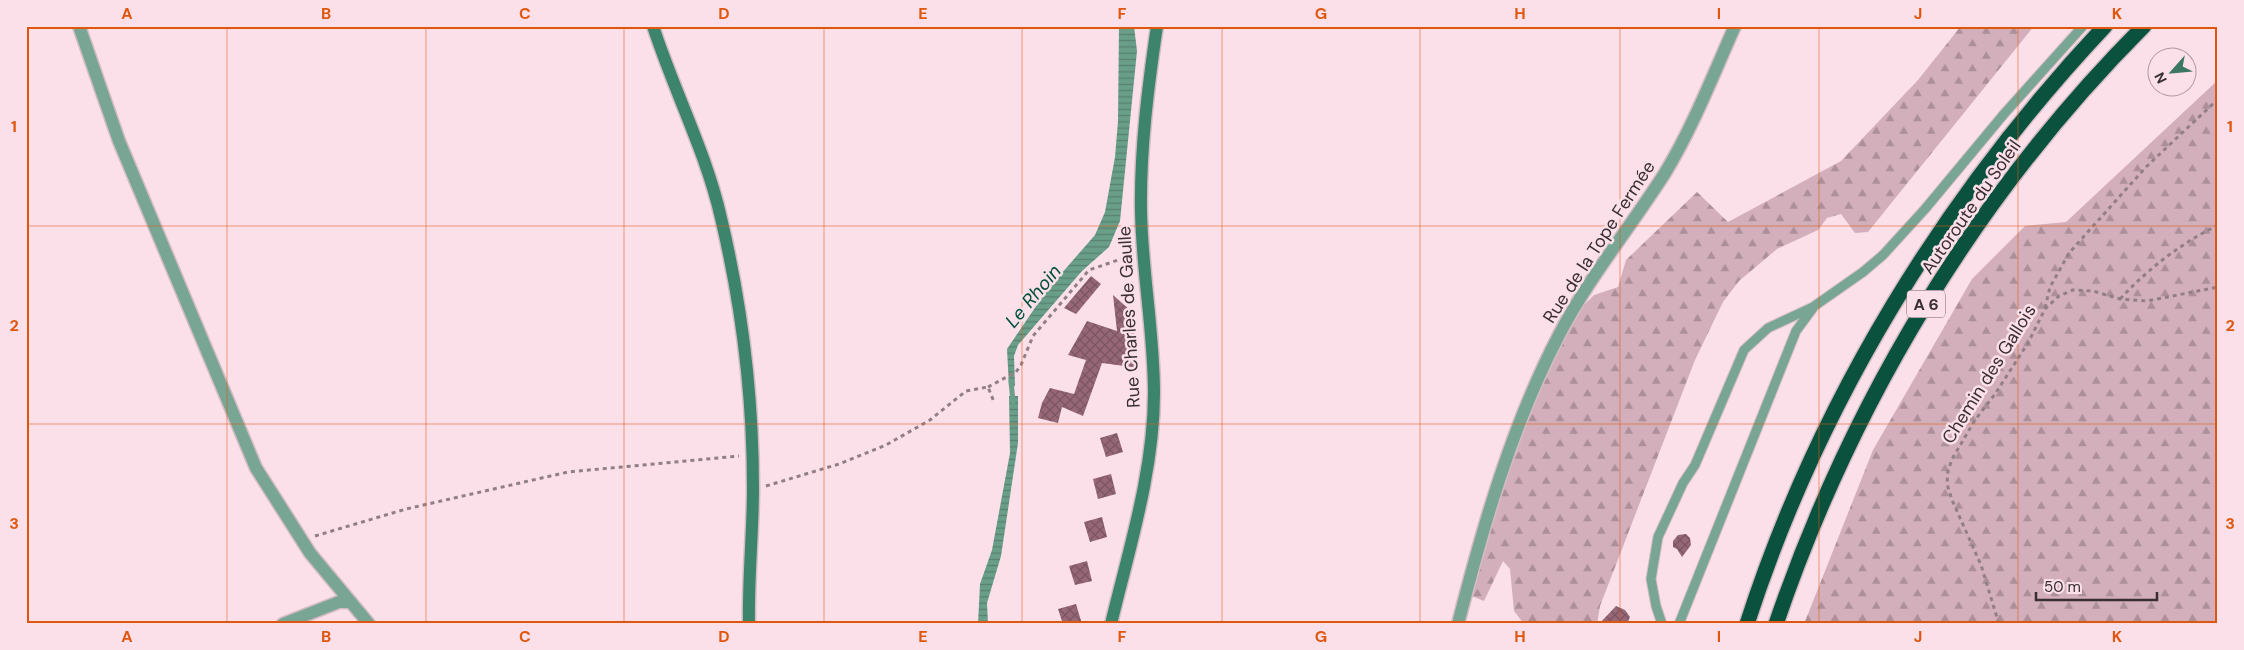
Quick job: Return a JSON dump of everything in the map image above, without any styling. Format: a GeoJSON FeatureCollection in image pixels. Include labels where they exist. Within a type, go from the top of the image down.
{"type":"FeatureCollection","features":[{"type":"Feature","properties":{"kind":"highway","name":"Autoroute du Soleil"},"geometry":{"type":"LineString","coordinates":[[1747,624],[1784,524],[1824,434],[1853,375],[1897,299],[1973,185],[2039,100],[2106,26]]}},
{"type":"Feature","properties":{"kind":"highway","name":"Autoroute du Soleil"},"geometry":{"type":"LineString","coordinates":[[1776,624],[1807,540],[1848,446],[1877,389],[1929,299],[1958,253],[2013,177],[2094,79],[2144,26]]}},
{"type":"Feature","properties":{"kind":"street"},"geometry":{"type":"LineString","coordinates":[[79,26],[119,141],[256,468],[310,553],[369,624]]}},
{"type":"Feature","properties":{"kind":"street"},"geometry":{"type":"LineString","coordinates":[[653,26],[711,181],[721,219],[748,378],[753,455],[749,624]]}},
{"type":"Feature","properties":{"kind":"street","name":"Rue Charles de Gaulle"},"geometry":{"type":"LineString","coordinates":[[1111,624],[1143,491],[1151,441],[1154,393],[1141,213],[1141,169],[1157,26]]}},
{"type":"Feature","properties":{"kind":"street","name":"Rue de la Tope Fermée"},"geometry":{"type":"LineString","coordinates":[[1458,624],[1506,462],[1532,391],[1560,334],[1588,284],[1654,189],[1680,147],[1735,26]]}},
{"type":"Feature","properties":{"kind":"street"},"geometry":{"type":"LineString","coordinates":[[283,624],[333,604],[351,602]]}},
{"type":"Feature","properties":{"kind":"lane"},"geometry":{"type":"LineString","coordinates":[[1662,624],[1656,606],[1651,579],[1658,537],[1683,483],[1695,466],[1738,361],[1752,340],[1768,328],[1813,307],[1863,272],[1902,236],[2010,108],[2083,26]]}},
{"type":"Feature","properties":{"kind":"lane"},"geometry":{"type":"LineString","coordinates":[[1679,624],[1690,592],[1796,331],[1813,307]]}},
{"type":"Feature","properties":{"kind":"path"},"geometry":{"type":"LineString","coordinates":[[2045,309],[2050,287],[2069,253],[2146,167],[2218,100]]}},
{"type":"Feature","properties":{"kind":"path"},"geometry":{"type":"LineString","coordinates":[[2120,299],[2137,282],[2185,242],[2218,225]]}},
{"type":"Feature","properties":{"kind":"path"},"geometry":{"type":"LineString","coordinates":[[753,489],[839,464],[886,445],[930,420],[966,391],[988,387],[1016,372],[1033,336],[1089,270],[1144,252]]}},
{"type":"Feature","properties":{"kind":"path","name":"Chemin des Gallois"},"geometry":{"type":"LineString","coordinates":[[1999,624],[1981,565],[1952,500],[1947,484],[1948,471],[1952,459],[1975,420],[1995,394],[2028,343],[2045,309],[2059,296],[2073,290],[2093,291],[2120,299],[2147,301],[2218,287]]}},
{"type":"Feature","properties":{"kind":"path"},"geometry":{"type":"LineString","coordinates":[[988,387],[994,402]]}},
{"type":"Feature","properties":{"kind":"path"},"geometry":{"type":"LineString","coordinates":[[291,524],[301,535],[310,536],[406,509],[568,472],[753,455]]}},
{"type":"Feature","properties":{"kind":"green space"},"geometry":{"type":"Polygon","coordinates":[[[1961,26],[2034,26],[1868,232],[1855,233],[1841,214],[1827,218],[1818,230],[1777,249],[1739,281],[1723,302],[1695,360],[1600,606],[1597,624],[1524,624],[1514,611],[1510,569],[1503,561],[1484,601],[1469,595],[1531,400],[1580,309],[1594,295],[1618,287],[1626,260],[1697,192],[1728,222],[1841,161],[1918,80],[1961,26]]]}},
{"type":"Feature","properties":{"kind":"green space"},"geometry":{"type":"Polygon","coordinates":[[[2218,80],[2218,624],[1804,624],[1873,450],[1972,279],[2025,226],[2066,222],[2218,80]]]}},
{"type":"Feature","properties":{"kind":"shaded area"},"geometry":{"type":"Polygon","coordinates":[[[1119,26],[1134,26],[1137,51],[1120,221],[1109,247],[1082,271],[1018,345],[1014,356],[1015,386],[1009,387],[1007,349],[1047,290],[1095,235],[1105,212],[1115,157],[1118,121],[1119,26]]]}},
{"type":"Feature","properties":{"kind":"shaded area"},"geometry":{"type":"Polygon","coordinates":[[[1009,396],[1018,396],[1018,443],[1001,556],[987,603],[988,624],[978,624],[980,584],[992,550],[1010,453],[1009,396]]]}},
{"type":"Feature","properties":{"kind":"building"},"geometry":{"type":"Polygon","coordinates":[[[1091,276],[1101,284],[1076,314],[1064,308],[1091,276]]]}},
{"type":"Feature","properties":{"kind":"building"},"geometry":{"type":"Polygon","coordinates":[[[1113,295],[1131,311],[1139,368],[1102,363],[1083,416],[1062,407],[1058,423],[1038,418],[1042,403],[1050,388],[1074,394],[1086,360],[1068,355],[1087,321],[1117,331],[1113,295]]]}},
{"type":"Feature","properties":{"kind":"building"},"geometry":{"type":"Polygon","coordinates":[[[1117,433],[1123,452],[1106,457],[1100,438],[1117,433]]]}},
{"type":"Feature","properties":{"kind":"building"},"geometry":{"type":"Polygon","coordinates":[[[1111,474],[1116,494],[1098,499],[1093,479],[1111,474]]]}},
{"type":"Feature","properties":{"kind":"building"},"geometry":{"type":"Polygon","coordinates":[[[1102,517],[1107,537],[1090,542],[1084,522],[1102,517]]]}},
{"type":"Feature","properties":{"kind":"building"},"geometry":{"type":"Polygon","coordinates":[[[1686,534],[1690,538],[1691,545],[1682,557],[1677,549],[1673,547],[1673,541],[1678,535],[1686,534]]]}},
{"type":"Feature","properties":{"kind":"building"},"geometry":{"type":"Polygon","coordinates":[[[1087,561],[1092,581],[1075,585],[1069,566],[1087,561]]]}},
{"type":"Feature","properties":{"kind":"building"},"geometry":{"type":"Polygon","coordinates":[[[1076,604],[1082,624],[1063,624],[1058,609],[1076,604]]]}},
{"type":"Feature","properties":{"kind":"building"},"geometry":{"type":"Polygon","coordinates":[[[1616,606],[1625,610],[1630,617],[1627,624],[1599,624],[1616,606]]]}},
{"type":"Feature","properties":{"kind":"waterway","name":"Le Rhoin"},"geometry":{"type":"LineString","coordinates":[[1011,381],[1013,402]]}}]}
